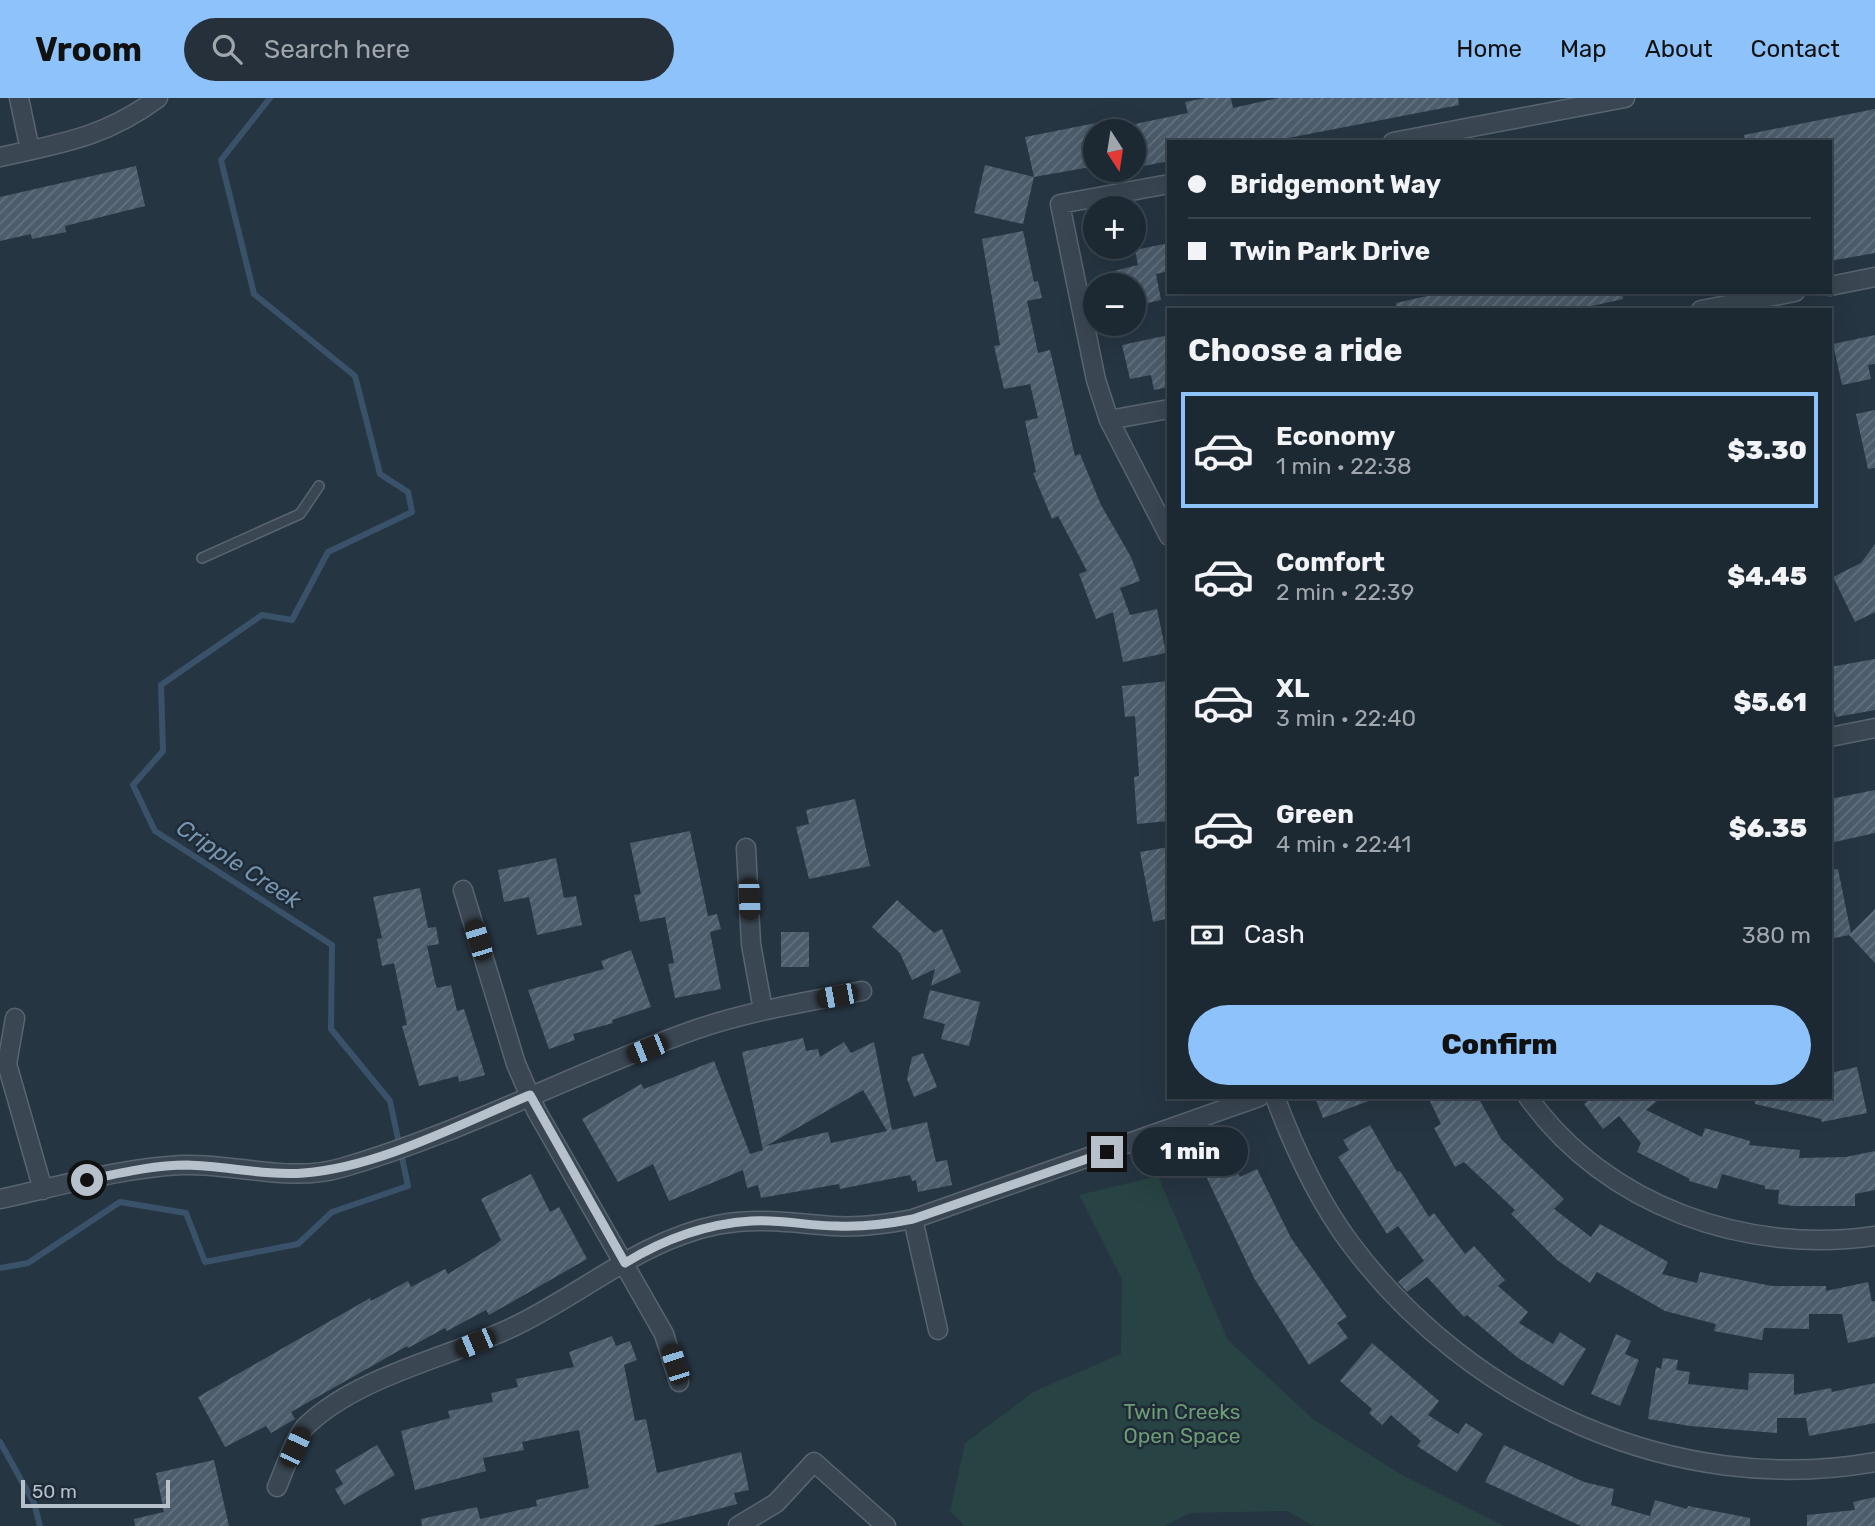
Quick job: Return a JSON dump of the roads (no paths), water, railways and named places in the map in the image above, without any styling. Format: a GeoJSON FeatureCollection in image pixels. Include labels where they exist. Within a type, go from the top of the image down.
{"type":"FeatureCollection","features":[{"type":"Feature","properties":{"kind":"street"},"geometry":{"type":"LineString","coordinates":[[19,98],[30,150]]}},
{"type":"Feature","properties":{"kind":"street"},"geometry":{"type":"LineString","coordinates":[[0,157],[104,132],[132,117],[158,98]]}},
{"type":"Feature","properties":{"kind":"street"},"geometry":{"type":"LineString","coordinates":[[1404,140],[1625,98]]}},
{"type":"Feature","properties":{"kind":"street"},"geometry":{"type":"LineString","coordinates":[[1167,184],[1060,204],[1096,380],[1109,420],[1167,533]]}},
{"type":"Feature","properties":{"kind":"street"},"geometry":{"type":"LineString","coordinates":[[1832,285],[1875,277]]}},
{"type":"Feature","properties":{"kind":"street"},"geometry":{"type":"LineString","coordinates":[[1716,308],[1792,298]]}},
{"type":"Feature","properties":{"kind":"street"},"geometry":{"type":"LineString","coordinates":[[1109,420],[1167,409]]}},
{"type":"Feature","properties":{"kind":"street"},"geometry":{"type":"LineString","coordinates":[[1832,737],[1875,728]]}},
{"type":"Feature","properties":{"kind":"street"},"geometry":{"type":"LineString","coordinates":[[746,848],[751,944],[763,1010]]}},
{"type":"Feature","properties":{"kind":"street"},"geometry":{"type":"LineString","coordinates":[[463,890],[516,1064],[530,1095],[664,1334],[679,1382]]}},
{"type":"Feature","properties":{"kind":"street"},"geometry":{"type":"LineString","coordinates":[[0,1199],[146,1168],[184,1165],[302,1174],[338,1169],[431,1136],[694,1030],[763,1010],[862,991]]}},
{"type":"Feature","properties":{"kind":"street"},"geometry":{"type":"LineString","coordinates":[[15,1018],[7,1064],[43,1190]]}},
{"type":"Feature","properties":{"kind":"street"},"geometry":{"type":"LineString","coordinates":[[277,1487],[304,1427],[331,1406],[361,1389],[512,1328],[625,1263],[683,1234],[717,1225],[752,1221],[835,1226],[880,1225],[913,1219],[1253,1099]]}},
{"type":"Feature","properties":{"kind":"street"},"geometry":{"type":"LineString","coordinates":[[1276,1099],[1292,1143],[1318,1193],[1349,1242],[1411,1314],[1485,1374],[1534,1404],[1585,1428],[1666,1454],[1760,1468],[1817,1469],[1875,1462]]}},
{"type":"Feature","properties":{"kind":"street"},"geometry":{"type":"LineString","coordinates":[[1530,1099],[1583,1155],[1613,1178],[1679,1214],[1738,1232],[1788,1240],[1826,1241],[1875,1236]]}},
{"type":"Feature","properties":{"kind":"street"},"geometry":{"type":"LineString","coordinates":[[913,1219],[938,1330]]}},
{"type":"Feature","properties":{"kind":"street"},"geometry":{"type":"LineString","coordinates":[[738,1526],[776,1503],[814,1462],[886,1526]]}},
{"type":"Feature","properties":{"kind":"lane"},"geometry":{"type":"LineString","coordinates":[[202,558],[300,514],[319,486]]}},
{"type":"Feature","properties":{"kind":"waterway","name":"Cripple Creek"},"geometry":{"type":"LineString","coordinates":[[0,1268],[28,1263],[120,1202],[186,1213],[205,1262],[298,1244],[332,1212],[408,1186],[390,1101],[331,1029],[332,945],[155,831],[133,785],[163,751],[161,685],[262,615],[292,620],[328,552],[412,512],[408,492],[380,474],[355,376],[254,294],[221,160],[270,98]]}},
{"type":"Feature","properties":{"kind":"waterway","name":"Cripple Creek"},"geometry":{"type":"LineString","coordinates":[[0,1442],[34,1503],[40,1526]]}},
{"type":"Feature","properties":{"kind":"park label","name":"Twin Creeks Open Space"},"geometry":{"type":"Point","coordinates":[1182,1423]}}]}
